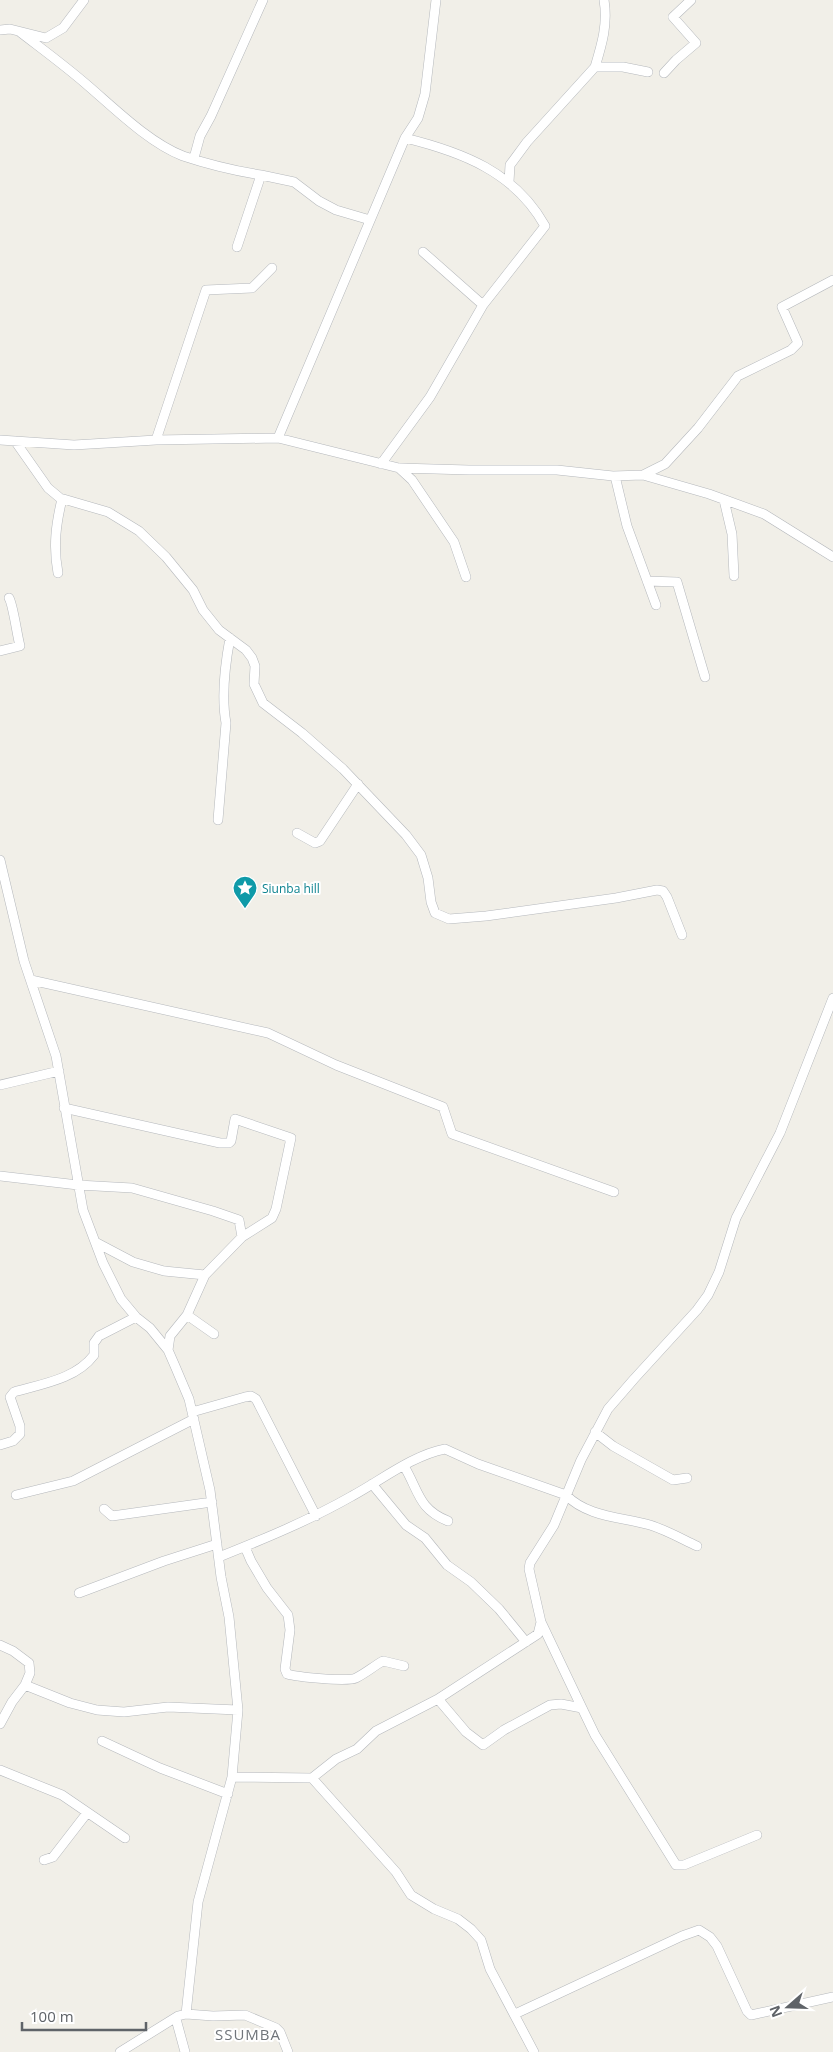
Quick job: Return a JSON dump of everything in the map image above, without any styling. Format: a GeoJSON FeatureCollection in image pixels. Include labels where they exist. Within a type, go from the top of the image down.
{"type":"FeatureCollection","features":[{"type":"Feature","properties":{"kind":"street"},"geometry":{"type":"LineString","coordinates":[[0,30],[10,29],[46,38],[63,28],[84,0]]}},
{"type":"Feature","properties":{"kind":"street"},"geometry":{"type":"LineString","coordinates":[[194,158],[200,136],[212,116],[263,0]]}},
{"type":"Feature","properties":{"kind":"street"},"geometry":{"type":"LineString","coordinates":[[278,438],[405,138],[418,118],[425,94],[436,0]]}},
{"type":"Feature","properties":{"kind":"street"},"geometry":{"type":"LineString","coordinates":[[509,182],[510,165],[527,142],[595,67],[605,36],[606,11],[604,0]]}},
{"type":"Feature","properties":{"kind":"street"},"geometry":{"type":"LineString","coordinates":[[664,73],[696,43],[673,17],[691,0]]}},
{"type":"Feature","properties":{"kind":"street"},"geometry":{"type":"LineString","coordinates":[[20,32],[70,70],[112,108],[182,156],[240,172],[294,182],[319,201],[336,210],[370,220]]}},
{"type":"Feature","properties":{"kind":"street"},"geometry":{"type":"LineString","coordinates":[[595,67],[623,67],[648,72]]}},
{"type":"Feature","properties":{"kind":"street"},"geometry":{"type":"LineString","coordinates":[[381,464],[430,397],[483,305],[545,226],[538,214],[509,182],[483,165],[438,146],[405,138]]}},
{"type":"Feature","properties":{"kind":"street"},"geometry":{"type":"LineString","coordinates":[[237,247],[261,175]]}},
{"type":"Feature","properties":{"kind":"street"},"geometry":{"type":"LineString","coordinates":[[423,252],[483,305]]}},
{"type":"Feature","properties":{"kind":"street"},"geometry":{"type":"LineString","coordinates":[[156,440],[206,290],[252,288],[272,268]]}},
{"type":"Feature","properties":{"kind":"street"},"geometry":{"type":"LineString","coordinates":[[643,475],[665,464],[671,458],[738,376],[791,350],[798,343],[782,307],[833,280]]}},
{"type":"Feature","properties":{"kind":"street"},"geometry":{"type":"LineString","coordinates":[[0,440],[74,445],[156,440],[278,438],[399,468],[556,470],[615,476],[643,475],[764,514],[833,557]]}},
{"type":"Feature","properties":{"kind":"street"},"geometry":{"type":"LineString","coordinates":[[15,441],[48,488],[62,499],[108,512],[139,531],[166,556],[193,590],[208,617],[218,630],[246,650],[252,658],[255,666],[254,684],[263,703],[302,733],[358,784],[406,835],[421,855],[435,913],[449,918],[486,916],[616,898],[657,890],[662,891],[667,897],[682,935]]}},
{"type":"Feature","properties":{"kind":"street"},"geometry":{"type":"LineString","coordinates":[[399,468],[412,480],[454,542],[466,577]]}},
{"type":"Feature","properties":{"kind":"street"},"geometry":{"type":"LineString","coordinates":[[615,476],[627,526],[656,605]]}},
{"type":"Feature","properties":{"kind":"street"},"geometry":{"type":"LineString","coordinates":[[58,573],[55,527],[62,499]]}},
{"type":"Feature","properties":{"kind":"street"},"geometry":{"type":"LineString","coordinates":[[724,500],[732,534],[734,576]]}},
{"type":"Feature","properties":{"kind":"street"},"geometry":{"type":"LineString","coordinates":[[647,581],[677,582],[705,677]]}},
{"type":"Feature","properties":{"kind":"street"},"geometry":{"type":"LineString","coordinates":[[0,651],[20,646],[14,622],[12,602],[9,598]]}},
{"type":"Feature","properties":{"kind":"street"},"geometry":{"type":"LineString","coordinates":[[218,820],[226,723],[224,711],[226,663],[230,638]]}},
{"type":"Feature","properties":{"kind":"street"},"geometry":{"type":"LineString","coordinates":[[297,833],[315,843],[320,841],[358,784]]}},
{"type":"Feature","properties":{"kind":"street"},"geometry":{"type":"LineString","coordinates":[[0,860],[24,961],[54,1050],[83,1210],[103,1263],[121,1299],[136,1317],[150,1328],[168,1350],[189,1399],[212,1502],[221,1577],[230,1617],[238,1710],[232,1777],[198,1902],[186,2014]]}},
{"type":"Feature","properties":{"kind":"street"},"geometry":{"type":"LineString","coordinates":[[31,980],[268,1033],[336,1065],[443,1107],[452,1134],[614,1192]]}},
{"type":"Feature","properties":{"kind":"street"},"geometry":{"type":"LineString","coordinates":[[757,1834],[684,1865],[676,1865],[615,1764],[595,1736],[541,1622],[529,1569],[530,1564],[554,1525],[595,1432],[608,1409],[622,1391],[698,1310],[708,1295],[719,1272],[736,1218],[780,1133],[833,998]]}},
{"type":"Feature","properties":{"kind":"street"},"geometry":{"type":"LineString","coordinates":[[0,1085],[58,1071]]}},
{"type":"Feature","properties":{"kind":"street"},"geometry":{"type":"LineString","coordinates":[[64,1108],[220,1143],[229,1143],[231,1141],[235,1119],[291,1138],[276,1209],[272,1218],[242,1237],[206,1275],[187,1315],[170,1336],[168,1350]]}},
{"type":"Feature","properties":{"kind":"street"},"geometry":{"type":"LineString","coordinates":[[0,1176],[78,1185],[132,1188],[239,1220],[242,1237]]}},
{"type":"Feature","properties":{"kind":"street"},"geometry":{"type":"LineString","coordinates":[[97,1243],[133,1262],[164,1271],[206,1275]]}},
{"type":"Feature","properties":{"kind":"street"},"geometry":{"type":"LineString","coordinates":[[187,1315],[214,1334]]}},
{"type":"Feature","properties":{"kind":"street"},"geometry":{"type":"LineString","coordinates":[[0,1398],[56,1380],[86,1365],[94,1355],[94,1343],[99,1336],[136,1317]]}},
{"type":"Feature","properties":{"kind":"street"},"geometry":{"type":"LineString","coordinates":[[0,1445],[13,1441],[20,1434],[20,1426],[10,1397],[13,1393]]}},
{"type":"Feature","properties":{"kind":"street"},"geometry":{"type":"LineString","coordinates":[[16,1495],[73,1481],[193,1415],[251,1396],[256,1399],[316,1516]]}},
{"type":"Feature","properties":{"kind":"street"},"geometry":{"type":"LineString","coordinates":[[595,1432],[613,1446],[673,1480],[687,1478]]}},
{"type":"Feature","properties":{"kind":"street"},"geometry":{"type":"LineString","coordinates":[[219,1558],[316,1516],[404,1466],[432,1453],[448,1450],[478,1464],[566,1495],[574,1504],[612,1518],[651,1525],[697,1546]]}},
{"type":"Feature","properties":{"kind":"street"},"geometry":{"type":"LineString","coordinates":[[404,1466],[426,1508],[435,1516],[448,1521]]}},
{"type":"Feature","properties":{"kind":"street"},"geometry":{"type":"LineString","coordinates":[[372,1484],[406,1525],[425,1538],[447,1565],[471,1582],[492,1602],[526,1642]]}},
{"type":"Feature","properties":{"kind":"street"},"geometry":{"type":"LineString","coordinates":[[104,1509],[112,1516],[212,1502]]}},
{"type":"Feature","properties":{"kind":"street"},"geometry":{"type":"LineString","coordinates":[[79,1593],[164,1561],[217,1544]]}},
{"type":"Feature","properties":{"kind":"street"},"geometry":{"type":"LineString","coordinates":[[245,1547],[267,1588],[288,1615],[290,1630],[285,1670],[287,1674],[299,1677],[330,1677],[347,1680],[356,1678],[383,1661],[404,1666]]}},
{"type":"Feature","properties":{"kind":"street"},"geometry":{"type":"LineString","coordinates":[[232,1777],[312,1778],[336,1759],[357,1749],[376,1731],[438,1699],[538,1634],[541,1622]]}},
{"type":"Feature","properties":{"kind":"street"},"geometry":{"type":"LineString","coordinates":[[0,1645],[13,1651],[29,1663],[30,1673],[25,1685],[12,1702],[0,1724]]}},
{"type":"Feature","properties":{"kind":"street"},"geometry":{"type":"LineString","coordinates":[[25,1685],[70,1703],[96,1710],[124,1712],[168,1707],[238,1710]]}},
{"type":"Feature","properties":{"kind":"street"},"geometry":{"type":"LineString","coordinates":[[438,1699],[466,1732],[483,1745],[504,1730],[550,1705],[561,1704],[582,1708]]}},
{"type":"Feature","properties":{"kind":"street"},"geometry":{"type":"LineString","coordinates":[[102,1741],[160,1768],[228,1794]]}},
{"type":"Feature","properties":{"kind":"street"},"geometry":{"type":"LineString","coordinates":[[0,1770],[62,1795],[125,1838]]}},
{"type":"Feature","properties":{"kind":"street"},"geometry":{"type":"LineString","coordinates":[[312,1778],[396,1872],[411,1894],[434,1909],[458,1919],[481,1940],[490,1969],[534,2052]]}},
{"type":"Feature","properties":{"kind":"street"},"geometry":{"type":"LineString","coordinates":[[44,1860],[52,1857],[87,1813]]}},
{"type":"Feature","properties":{"kind":"street"},"geometry":{"type":"LineString","coordinates":[[514,2014],[682,1936],[699,1930],[710,1936],[717,1946],[746,2011],[751,2015],[833,1997]]}},
{"type":"Feature","properties":{"kind":"street"},"geometry":{"type":"LineString","coordinates":[[120,2052],[186,2014],[213,2016],[245,2015],[262,2021],[280,2032],[288,2052]]}},
{"type":"Feature","properties":{"kind":"street"},"geometry":{"type":"LineString","coordinates":[[176,2019],[185,2052]]}},
{"type":"Feature","properties":{"kind":"place","name":"Siunba hill"},"geometry":{"type":"Point","coordinates":[245,909]}},
{"type":"Feature","properties":{"kind":"district","name":"SSUMBA"},"geometry":{"type":"Point","coordinates":[248,2034]}}]}
